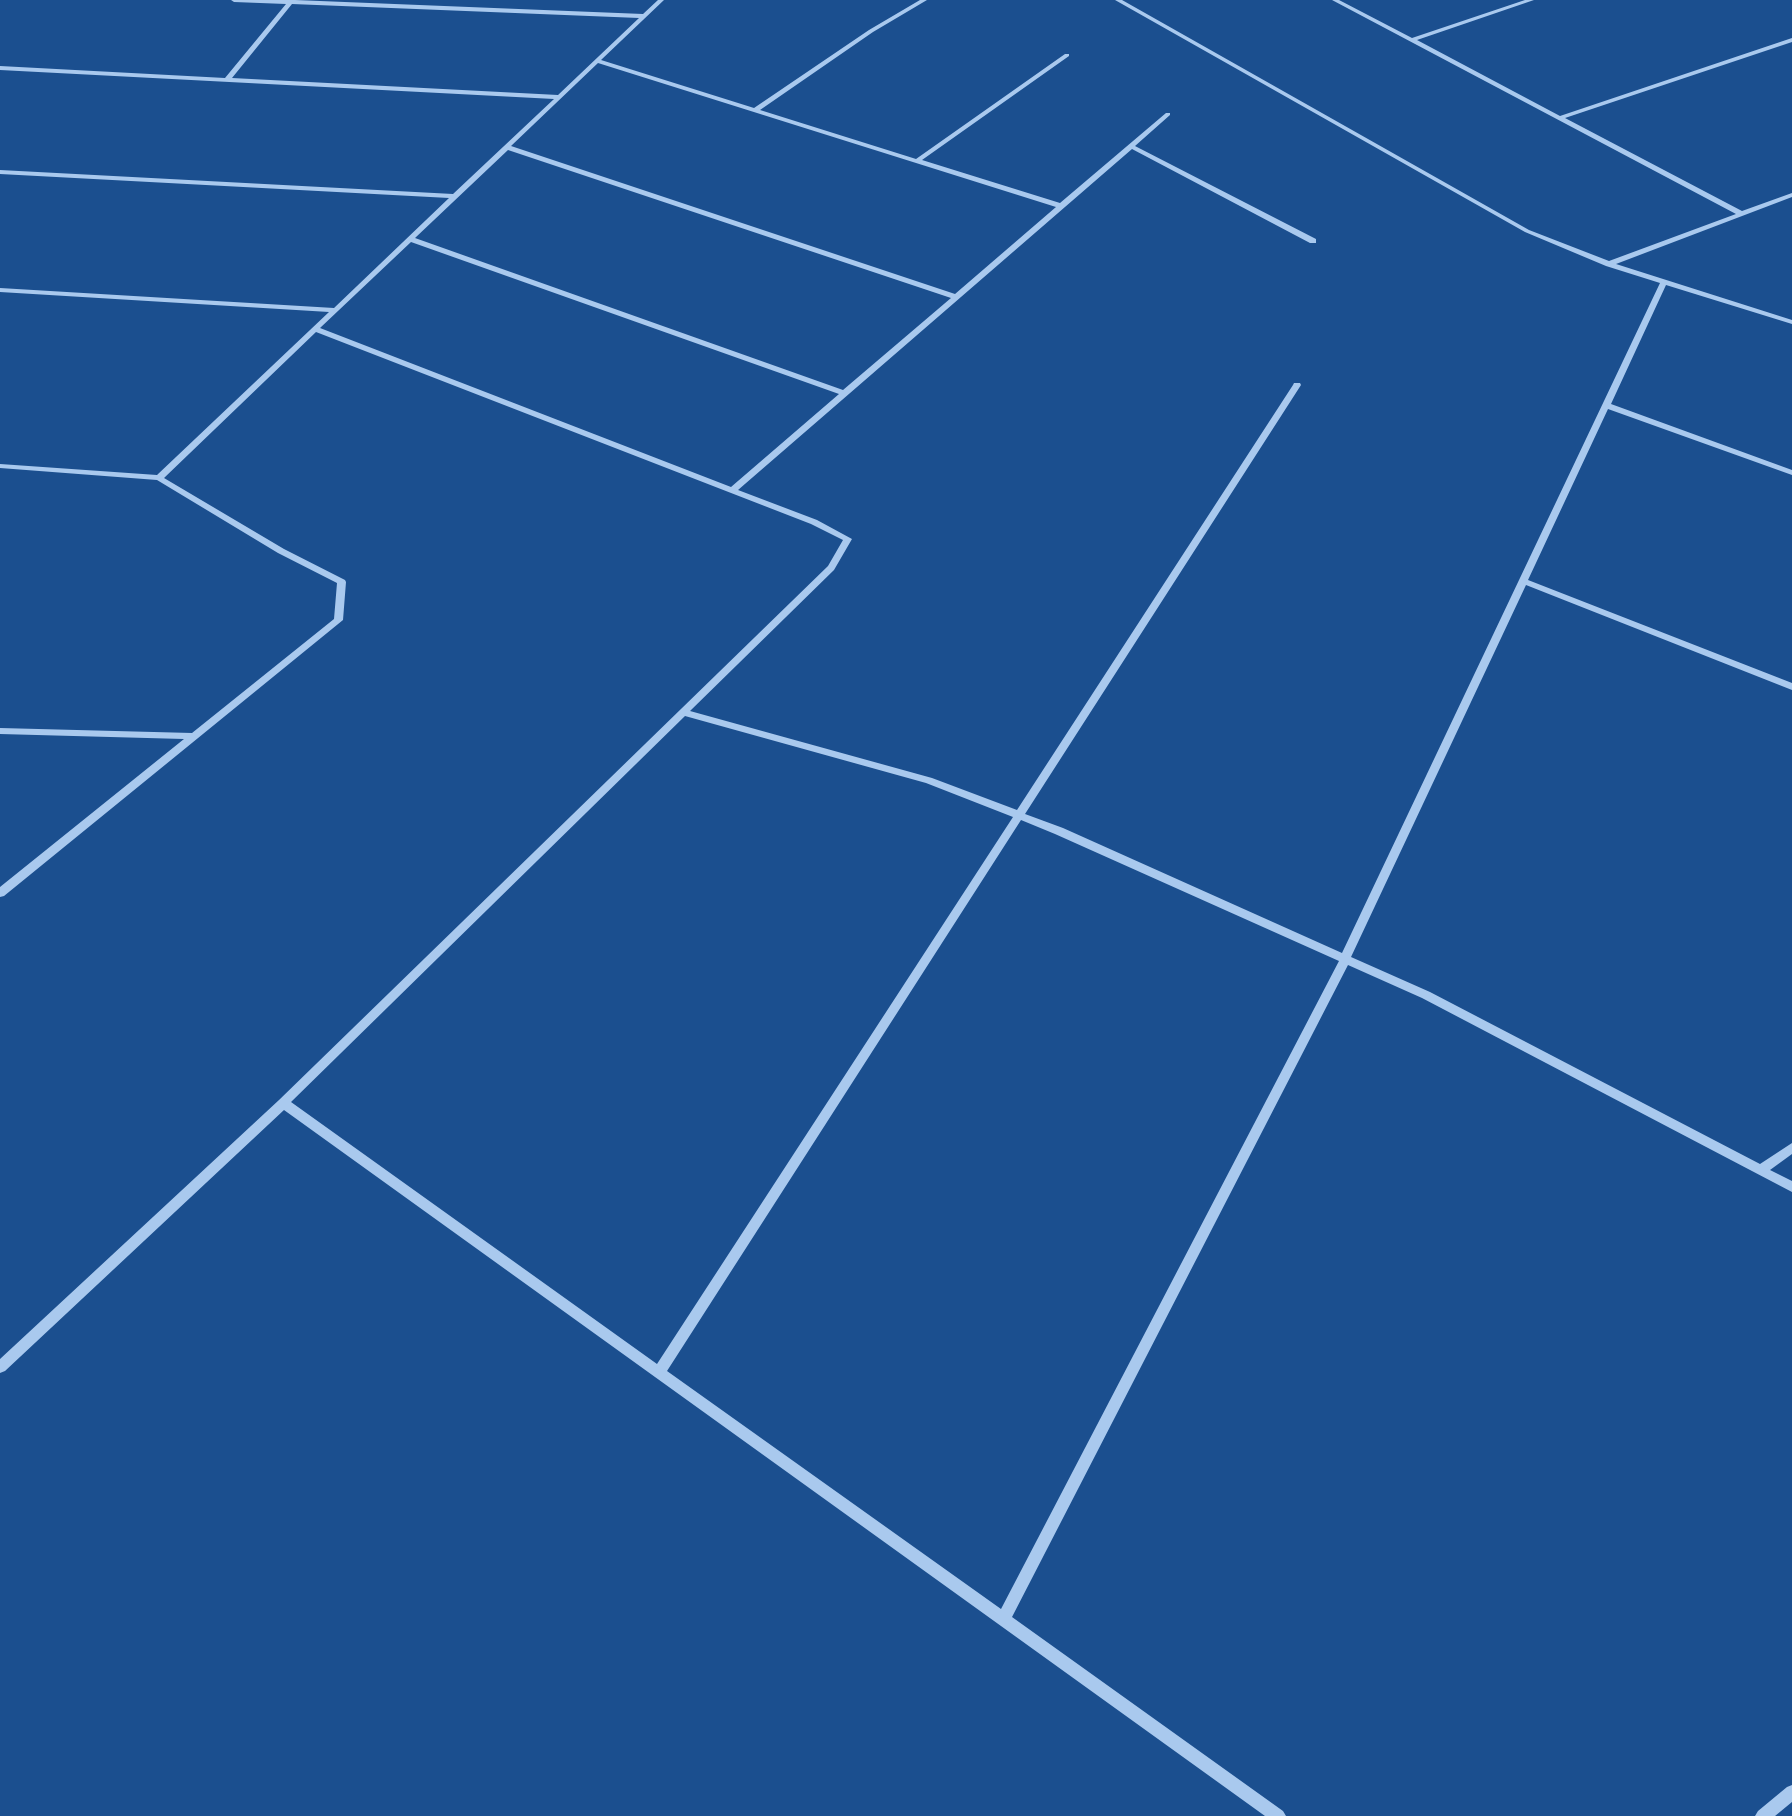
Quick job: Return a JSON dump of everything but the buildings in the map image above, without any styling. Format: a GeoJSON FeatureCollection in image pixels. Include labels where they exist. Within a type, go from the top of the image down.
{"type":"FeatureCollection","features":[{"type":"Feature","properties":{"kind":"street"},"geometry":{"type":"LineString","coordinates":[[234,0],[644,16]]}},
{"type":"Feature","properties":{"kind":"street"},"geometry":{"type":"LineString","coordinates":[[159,478],[661,0]]}},
{"type":"Feature","properties":{"kind":"street"},"geometry":{"type":"LineString","coordinates":[[755,110],[871,31],[924,0]]}},
{"type":"Feature","properties":{"kind":"street"},"geometry":{"type":"LineString","coordinates":[[1118,0],[1527,231],[1609,264],[1792,321]]}},
{"type":"Feature","properties":{"kind":"street"},"geometry":{"type":"LineString","coordinates":[[1335,0],[1742,214]]}},
{"type":"Feature","properties":{"kind":"street"},"geometry":{"type":"LineString","coordinates":[[1412,40],[1531,0]]}},
{"type":"Feature","properties":{"kind":"street"},"geometry":{"type":"LineString","coordinates":[[227,80],[291,1]]}},
{"type":"Feature","properties":{"kind":"street"},"geometry":{"type":"LineString","coordinates":[[1560,118],[1792,40]]}},
{"type":"Feature","properties":{"kind":"street"},"geometry":{"type":"LineString","coordinates":[[917,161],[1067,55]]}},
{"type":"Feature","properties":{"kind":"street"},"geometry":{"type":"LineString","coordinates":[[597,61],[1061,206]]}},
{"type":"Feature","properties":{"kind":"street"},"geometry":{"type":"LineString","coordinates":[[0,68],[558,97]]}},
{"type":"Feature","properties":{"kind":"street"},"geometry":{"type":"LineString","coordinates":[[732,490],[1168,114]]}},
{"type":"Feature","properties":{"kind":"street"},"geometry":{"type":"LineString","coordinates":[[1131,146],[1313,241]]}},
{"type":"Feature","properties":{"kind":"street"},"geometry":{"type":"LineString","coordinates":[[506,147],[956,297]]}},
{"type":"Feature","properties":{"kind":"street"},"geometry":{"type":"LineString","coordinates":[[0,172],[455,196]]}},
{"type":"Feature","properties":{"kind":"street"},"geometry":{"type":"LineString","coordinates":[[1609,264],[1792,195]]}},
{"type":"Feature","properties":{"kind":"street"},"geometry":{"type":"LineString","coordinates":[[410,239],[845,393]]}},
{"type":"Feature","properties":{"kind":"street"},"geometry":{"type":"LineString","coordinates":[[1004,1618],[1345,958],[1664,282]]}},
{"type":"Feature","properties":{"kind":"street"},"geometry":{"type":"LineString","coordinates":[[0,290],[335,310]]}},
{"type":"Feature","properties":{"kind":"street"},"geometry":{"type":"LineString","coordinates":[[0,1367],[284,1103],[831,568],[848,539],[814,522],[315,329]]}},
{"type":"Feature","properties":{"kind":"street"},"geometry":{"type":"LineString","coordinates":[[659,1372],[1297,385]]}},
{"type":"Feature","properties":{"kind":"street"},"geometry":{"type":"LineString","coordinates":[[1606,405],[1792,473]]}},
{"type":"Feature","properties":{"kind":"street"},"geometry":{"type":"LineString","coordinates":[[0,466],[159,478],[281,550],[342,582],[338,620],[0,893]]}},
{"type":"Feature","properties":{"kind":"street"},"geometry":{"type":"LineString","coordinates":[[1523,581],[1792,687]]}},
{"type":"Feature","properties":{"kind":"street"},"geometry":{"type":"LineString","coordinates":[[683,712],[929,780],[1069,835],[1426,994],[1792,1186]]}},
{"type":"Feature","properties":{"kind":"street"},"geometry":{"type":"LineString","coordinates":[[0,731],[193,736]]}},
{"type":"Feature","properties":{"kind":"street"},"geometry":{"type":"LineString","coordinates":[[284,1103],[1278,1816]]}},
{"type":"Feature","properties":{"kind":"street"},"geometry":{"type":"LineString","coordinates":[[1761,1170],[1792,1148]]}},
{"type":"Feature","properties":{"kind":"street"},"geometry":{"type":"LineString","coordinates":[[1763,1816],[1792,1792]]}}]}
